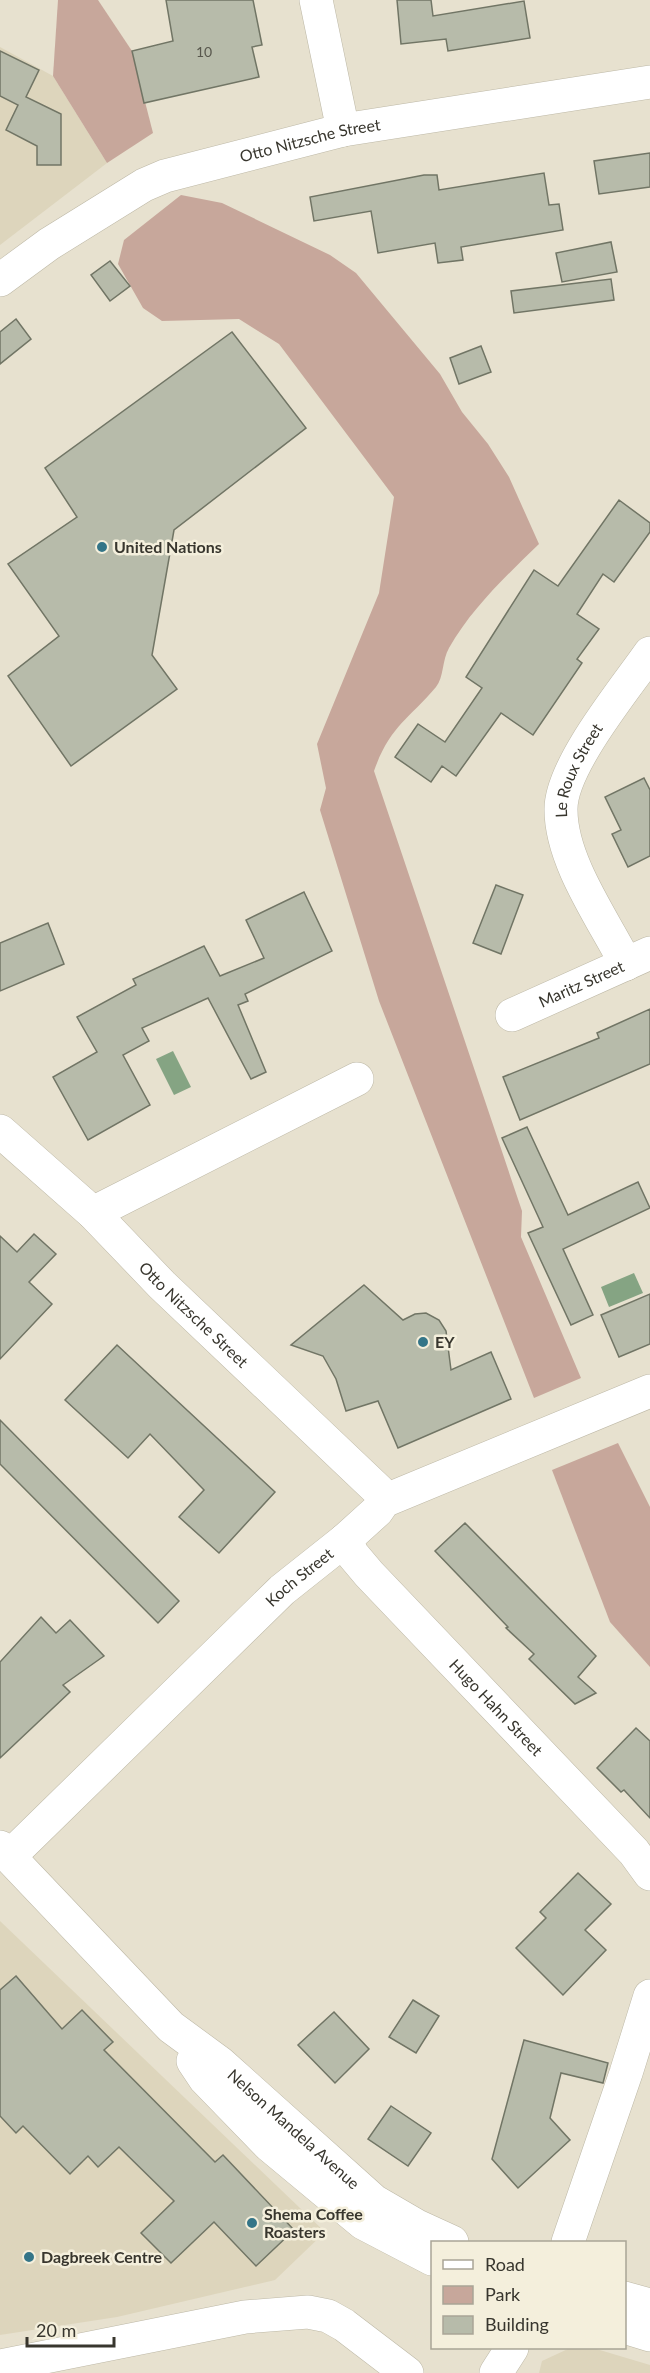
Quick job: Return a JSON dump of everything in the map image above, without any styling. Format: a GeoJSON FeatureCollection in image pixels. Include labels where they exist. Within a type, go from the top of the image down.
{"type":"FeatureCollection","features":[{"type":"Feature","properties":{"kind":"street"},"geometry":{"type":"LineString","coordinates":[[316,0],[343,130]]}},
{"type":"Feature","properties":{"kind":"street","name":"Otto Nitzsche Street"},"geometry":{"type":"LineString","coordinates":[[0,280],[49,244],[144,185],[165,176],[343,130],[650,82]]}},
{"type":"Feature","properties":{"kind":"street","name":"Le Roux Street"},"geometry":{"type":"LineString","coordinates":[[638,958],[572,861],[564,836],[561,809],[564,786],[588,743],[650,653]]}},
{"type":"Feature","properties":{"kind":"street","name":"Maritz Street"},"geometry":{"type":"LineString","coordinates":[[512,1015],[638,958]]}},
{"type":"Feature","properties":{"kind":"street"},"geometry":{"type":"LineString","coordinates":[[93,1213],[357,1078]]}},
{"type":"Feature","properties":{"kind":"street","name":"Otto Nitzsche Street"},"geometry":{"type":"LineString","coordinates":[[0,1131],[93,1213],[162,1285],[379,1491],[384,1501]]}},
{"type":"Feature","properties":{"kind":"street","name":"Koch Street"},"geometry":{"type":"LineString","coordinates":[[5,1852],[282,1590],[345,1540],[377,1511],[384,1501],[650,1391]]}},
{"type":"Feature","properties":{"kind":"street","name":"Hugo Hahn Street"},"geometry":{"type":"LineString","coordinates":[[345,1540],[353,1555],[369,1574],[634,1852],[650,1874]]}},
{"type":"Feature","properties":{"kind":"street","name":"Nelson Mandela Avenue"},"geometry":{"type":"LineString","coordinates":[[5,1852],[171,2027],[220,2063],[374,2201],[417,2226],[450,2241]]}},
{"type":"Feature","properties":{"kind":"street"},"geometry":{"type":"LineString","coordinates":[[568,2241],[650,1996]]}},
{"type":"Feature","properties":{"kind":"street","name":"Nelson Mandela Avenue"},"geometry":{"type":"LineString","coordinates":[[171,2027],[205,2079],[269,2145],[363,2223],[431,2258]]}},
{"type":"Feature","properties":{"kind":"street"},"geometry":{"type":"LineString","coordinates":[[626,2299],[650,2305]]}},
{"type":"Feature","properties":{"kind":"street"},"geometry":{"type":"LineString","coordinates":[[0,2366],[98,2360],[245,2317],[308,2312],[328,2316],[344,2325],[407,2373]]}},
{"type":"Feature","properties":{"kind":"street"},"geometry":{"type":"LineString","coordinates":[[626,2328],[650,2335]]}},
{"type":"Feature","properties":{"kind":"street"},"geometry":{"type":"LineString","coordinates":[[496,2373],[511,2349]]}},
{"type":"Feature","properties":{"kind":"shaded area"},"geometry":{"type":"Polygon","coordinates":[[[0,47],[53,76],[107,163],[0,245],[0,47]]]}},
{"type":"Feature","properties":{"kind":"shaded area"},"geometry":{"type":"Polygon","coordinates":[[[173,1051],[191,1087],[174,1095],[156,1059],[173,1051]]]}},
{"type":"Feature","properties":{"kind":"shaded area"},"geometry":{"type":"Polygon","coordinates":[[[634,1273],[643,1293],[609,1307],[601,1287],[634,1273]]]}},
{"type":"Feature","properties":{"kind":"shaded area"},"geometry":{"type":"Polygon","coordinates":[[[0,1921],[325,2232],[275,2280],[117,2317],[0,2335],[0,1921]]]}},
{"type":"Feature","properties":{"kind":"shaded area"},"geometry":{"type":"Polygon","coordinates":[[[568,2349],[596,2349],[650,2365],[650,2373],[539,2373],[542,2361],[568,2349]]]}},
{"type":"Feature","properties":{"kind":"green space"},"geometry":{"type":"Polygon","coordinates":[[[58,0],[98,0],[132,51],[153,133],[107,163],[53,76],[58,0]]]}},
{"type":"Feature","properties":{"kind":"green space"},"geometry":{"type":"Polygon","coordinates":[[[181,195],[222,203],[330,255],[356,273],[440,374],[462,412],[488,444],[509,477],[539,544],[490,593],[468,619],[449,648],[439,683],[393,734],[374,771],[522,1211],[521,1237],[581,1378],[534,1398],[379,1001],[320,810],[326,788],[317,744],[379,593],[394,497],[279,344],[239,319],[162,321],[143,308],[118,264],[124,240],[181,195]]]}},
{"type":"Feature","properties":{"kind":"green space"},"geometry":{"type":"Polygon","coordinates":[[[618,1443],[650,1507],[650,1667],[610,1622],[552,1470],[618,1443]]]}},
{"type":"Feature","properties":{"kind":"building"},"geometry":{"type":"Polygon","coordinates":[[[166,0],[253,0],[262,45],[252,47],[259,77],[144,103],[132,51],[173,41],[166,0]]]}},
{"type":"Feature","properties":{"kind":"building"},"geometry":{"type":"Polygon","coordinates":[[[397,0],[431,0],[433,16],[524,1],[530,38],[448,51],[446,39],[401,44],[397,0]]]}},
{"type":"Feature","properties":{"kind":"building"},"geometry":{"type":"Polygon","coordinates":[[[0,51],[39,70],[26,97],[61,114],[61,165],[37,165],[37,146],[6,130],[18,105],[0,96],[0,51]]]}},
{"type":"Feature","properties":{"kind":"building"},"geometry":{"type":"Polygon","coordinates":[[[650,153],[650,187],[599,194],[594,161],[650,153]]]}},
{"type":"Feature","properties":{"kind":"building"},"geometry":{"type":"Polygon","coordinates":[[[544,173],[549,205],[559,204],[563,230],[461,247],[463,260],[438,263],[435,243],[378,253],[371,211],[314,221],[310,197],[424,175],[437,175],[439,190],[544,173]]]}},
{"type":"Feature","properties":{"kind":"building"},"geometry":{"type":"Polygon","coordinates":[[[611,242],[617,272],[562,282],[556,253],[611,242]]]}},
{"type":"Feature","properties":{"kind":"building"},"geometry":{"type":"Polygon","coordinates":[[[110,261],[130,286],[110,301],[91,275],[110,261]]]}},
{"type":"Feature","properties":{"kind":"building"},"geometry":{"type":"Polygon","coordinates":[[[611,279],[614,300],[514,313],[511,291],[611,279]]]}},
{"type":"Feature","properties":{"kind":"building"},"geometry":{"type":"Polygon","coordinates":[[[16,319],[31,339],[0,364],[0,332],[16,319]]]}},
{"type":"Feature","properties":{"kind":"building","name":"United Nations"},"geometry":{"type":"Polygon","coordinates":[[[232,332],[306,428],[174,530],[152,655],[177,689],[71,766],[8,676],[59,636],[8,564],[77,517],[45,468],[232,332]]]}},
{"type":"Feature","properties":{"kind":"building"},"geometry":{"type":"Polygon","coordinates":[[[481,346],[491,372],[459,384],[450,358],[481,346]]]}},
{"type":"Feature","properties":{"kind":"building"},"geometry":{"type":"Polygon","coordinates":[[[619,500],[650,523],[650,532],[614,582],[603,574],[577,614],[599,629],[577,659],[582,663],[533,735],[501,713],[456,776],[442,766],[431,782],[395,757],[418,724],[445,742],[482,688],[466,677],[534,570],[558,586],[619,500]]]}},
{"type":"Feature","properties":{"kind":"building"},"geometry":{"type":"Polygon","coordinates":[[[644,778],[650,790],[650,856],[628,867],[612,834],[621,830],[605,797],[644,778]]]}},
{"type":"Feature","properties":{"kind":"building"},"geometry":{"type":"Polygon","coordinates":[[[496,885],[523,895],[501,954],[473,943],[496,885]]]}},
{"type":"Feature","properties":{"kind":"building"},"geometry":{"type":"Polygon","coordinates":[[[304,892],[332,951],[245,994],[248,1001],[238,1005],[266,1072],[251,1079],[208,998],[142,1028],[149,1041],[123,1055],[150,1105],[88,1140],[53,1077],[97,1052],[77,1017],[136,985],[133,979],[204,946],[220,976],[264,958],[246,920],[304,892]]]}},
{"type":"Feature","properties":{"kind":"building"},"geometry":{"type":"Polygon","coordinates":[[[48,923],[64,964],[0,991],[0,943],[48,923]]]}},
{"type":"Feature","properties":{"kind":"building"},"geometry":{"type":"Polygon","coordinates":[[[650,1009],[650,1064],[520,1120],[503,1077],[599,1038],[597,1033],[650,1009]]]}},
{"type":"Feature","properties":{"kind":"building"},"geometry":{"type":"Polygon","coordinates":[[[527,1127],[568,1215],[638,1182],[650,1208],[563,1249],[593,1315],[571,1325],[528,1233],[543,1227],[502,1138],[527,1127]]]}},
{"type":"Feature","properties":{"kind":"building"},"geometry":{"type":"Polygon","coordinates":[[[34,1234],[56,1254],[29,1282],[52,1304],[0,1359],[0,1236],[17,1252],[34,1234]]]}},
{"type":"Feature","properties":{"kind":"building"},"geometry":{"type":"Polygon","coordinates":[[[364,1285],[403,1320],[415,1314],[426,1313],[439,1320],[446,1331],[451,1370],[491,1352],[511,1399],[398,1448],[378,1401],[346,1411],[336,1379],[323,1356],[291,1345],[364,1285]]]}},
{"type":"Feature","properties":{"kind":"building"},"geometry":{"type":"Polygon","coordinates":[[[650,1294],[650,1344],[619,1357],[601,1315],[650,1294]]]}},
{"type":"Feature","properties":{"kind":"building"},"geometry":{"type":"Polygon","coordinates":[[[117,1345],[275,1492],[219,1553],[179,1517],[204,1490],[150,1434],[128,1458],[65,1400],[117,1345]]]}},
{"type":"Feature","properties":{"kind":"building"},"geometry":{"type":"Polygon","coordinates":[[[0,1420],[179,1601],[158,1623],[0,1464],[0,1420]]]}},
{"type":"Feature","properties":{"kind":"building"},"geometry":{"type":"Polygon","coordinates":[[[465,1523],[596,1656],[578,1677],[596,1693],[575,1704],[529,1659],[534,1654],[506,1628],[508,1627],[435,1551],[465,1523]]]}},
{"type":"Feature","properties":{"kind":"building"},"geometry":{"type":"Polygon","coordinates":[[[41,1617],[56,1633],[70,1620],[104,1656],[63,1685],[70,1692],[0,1758],[0,1662],[41,1617]]]}},
{"type":"Feature","properties":{"kind":"building"},"geometry":{"type":"Polygon","coordinates":[[[636,1728],[650,1741],[650,1818],[624,1790],[621,1792],[597,1768],[636,1728]]]}},
{"type":"Feature","properties":{"kind":"building"},"geometry":{"type":"Polygon","coordinates":[[[578,1873],[611,1904],[585,1930],[606,1950],[563,1995],[516,1948],[546,1918],[540,1912],[578,1873]]]}},
{"type":"Feature","properties":{"kind":"building"},"geometry":{"type":"Polygon","coordinates":[[[16,1976],[62,2029],[82,2010],[113,2042],[104,2050],[215,2162],[223,2155],[294,2230],[256,2266],[214,2222],[171,2263],[141,2233],[174,2201],[119,2147],[98,2167],[88,2156],[70,2174],[23,2126],[16,2133],[0,2116],[0,1990],[16,1976]]]}},
{"type":"Feature","properties":{"kind":"building"},"geometry":{"type":"Polygon","coordinates":[[[413,2000],[439,2016],[416,2053],[389,2037],[413,2000]]]}},
{"type":"Feature","properties":{"kind":"building"},"geometry":{"type":"Polygon","coordinates":[[[334,2012],[369,2049],[335,2083],[298,2045],[334,2012]]]}},
{"type":"Feature","properties":{"kind":"building"},"geometry":{"type":"Polygon","coordinates":[[[524,2040],[608,2063],[603,2083],[561,2073],[550,2118],[570,2140],[518,2188],[492,2159],[524,2040]]]}},
{"type":"Feature","properties":{"kind":"building"},"geometry":{"type":"Polygon","coordinates":[[[391,2106],[431,2133],[408,2166],[368,2139],[391,2106]]]}},
{"type":"Feature","properties":{"kind":"place","name":"United Nations"},"geometry":{"type":"Point","coordinates":[102,547]}},
{"type":"Feature","properties":{"kind":"place","name":"EY"},"geometry":{"type":"Point","coordinates":[423,1342]}},
{"type":"Feature","properties":{"kind":"place","name":"Shema Coffee Roasters"},"geometry":{"type":"Point","coordinates":[252,2223]}},
{"type":"Feature","properties":{"kind":"place","name":"Dagbreek Centre"},"geometry":{"type":"Point","coordinates":[29,2257]}}]}
